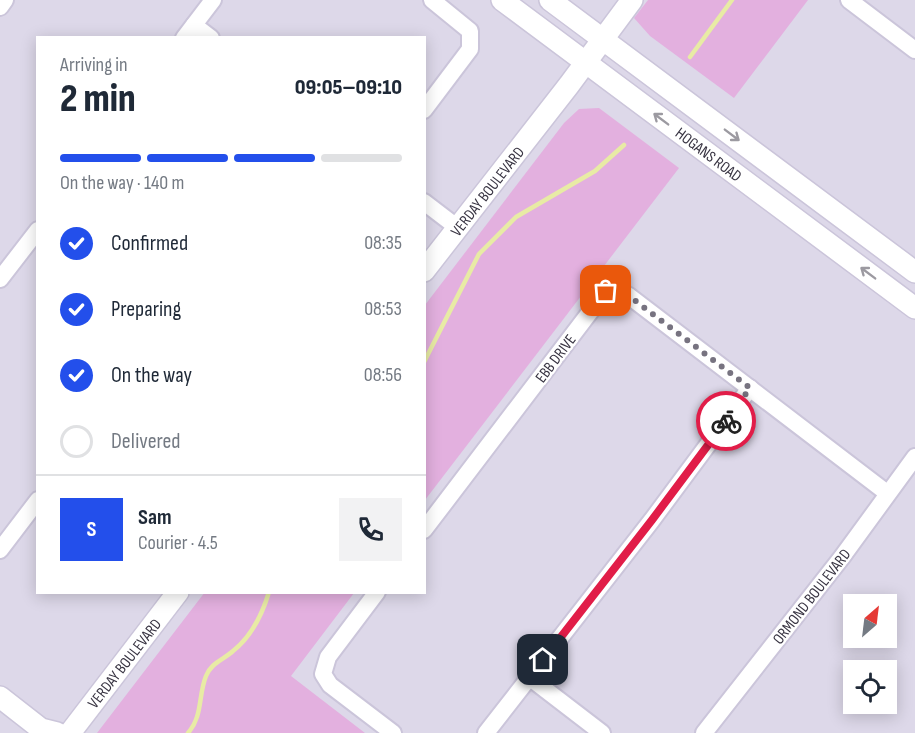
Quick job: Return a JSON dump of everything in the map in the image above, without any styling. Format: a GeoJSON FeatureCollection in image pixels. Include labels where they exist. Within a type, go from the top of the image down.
{"type":"FeatureCollection","features":[{"type":"Feature","properties":{"kind":"street"},"geometry":{"type":"LineString","coordinates":[[0,7],[5,0]]}},
{"type":"Feature","properties":{"kind":"street"},"geometry":{"type":"LineString","coordinates":[[205,36],[189,31],[213,0]]}},
{"type":"Feature","properties":{"kind":"street"},"geometry":{"type":"LineString","coordinates":[[426,107],[470,49],[470,31],[432,0]]}},
{"type":"Feature","properties":{"kind":"street","name":"HOGANS ROAD"},"geometry":{"type":"LineString","coordinates":[[502,0],[915,308]]}},
{"type":"Feature","properties":{"kind":"street","name":"HOGANS ROAD"},"geometry":{"type":"LineString","coordinates":[[550,0],[915,272]]}},
{"type":"Feature","properties":{"kind":"street","name":"VERDAY BOULEVARD"},"geometry":{"type":"LineString","coordinates":[[426,268],[632,0]]}},
{"type":"Feature","properties":{"kind":"street"},"geometry":{"type":"LineString","coordinates":[[849,0],[915,50]]}},
{"type":"Feature","properties":{"kind":"street"},"geometry":{"type":"LineString","coordinates":[[426,204],[458,228]]}},
{"type":"Feature","properties":{"kind":"street"},"geometry":{"type":"LineString","coordinates":[[0,279],[36,233]]}},
{"type":"Feature","properties":{"kind":"street","name":"EBB DRIVE"},"geometry":{"type":"LineString","coordinates":[[426,527],[606,291],[621,292],[629,296],[887,493]]}},
{"type":"Feature","properties":{"kind":"street"},"geometry":{"type":"LineString","coordinates":[[486,733],[652,520],[750,388]]}},
{"type":"Feature","properties":{"kind":"street","name":"ORMOND BOULEVARD"},"geometry":{"type":"LineString","coordinates":[[704,733],[842,557],[915,456]]}},
{"type":"Feature","properties":{"kind":"street"},"geometry":{"type":"LineString","coordinates":[[0,550],[36,503]]}},
{"type":"Feature","properties":{"kind":"street","name":"VERDAY BOULEVARD"},"geometry":{"type":"LineString","coordinates":[[70,733],[176,594]]}},
{"type":"Feature","properties":{"kind":"street"},"geometry":{"type":"LineString","coordinates":[[375,594],[328,657],[323,674],[330,685],[393,733]]}},
{"type":"Feature","properties":{"kind":"street"},"geometry":{"type":"LineString","coordinates":[[529,677],[602,733]]}},
{"type":"Feature","properties":{"kind":"street"},"geometry":{"type":"LineString","coordinates":[[0,697],[42,729],[57,733]]}},
{"type":"Feature","properties":{"kind":"shaded area"},"geometry":{"type":"Polygon","coordinates":[[[0,0],[915,0],[915,733],[0,733],[0,0]]]}},
{"type":"Feature","properties":{"kind":"shaded area"},"geometry":{"type":"Polygon","coordinates":[[[648,0],[808,0],[734,98],[650,36],[634,18],[648,0]]]}},
{"type":"Feature","properties":{"kind":"shaded area"},"geometry":{"type":"Polygon","coordinates":[[[599,108],[679,168],[426,499],[426,304],[564,123],[579,109],[599,108]]]}},
{"type":"Feature","properties":{"kind":"shaded area"},"geometry":{"type":"Polygon","coordinates":[[[203,594],[353,594],[291,676],[365,733],[97,733],[203,594]]]}},
{"type":"Feature","properties":{"kind":"waterway"},"geometry":{"type":"LineString","coordinates":[[690,57],[732,0]]}},
{"type":"Feature","properties":{"kind":"waterway"},"geometry":{"type":"LineString","coordinates":[[426,358],[479,254],[516,217],[595,171],[624,145]]}},
{"type":"Feature","properties":{"kind":"waterway"},"geometry":{"type":"LineString","coordinates":[[188,733],[196,720],[208,672],[245,639],[259,617],[268,594]]}},
{"type":"Feature","properties":{"kind":"way so far"},"geometry":{"type":"LineString","coordinates":[[606,291],[621,292],[629,296],[750,388],[726,421]]}},
{"type":"Feature","properties":{"kind":"route"},"geometry":{"type":"LineString","coordinates":[[543,660],[726,421]]}}]}
